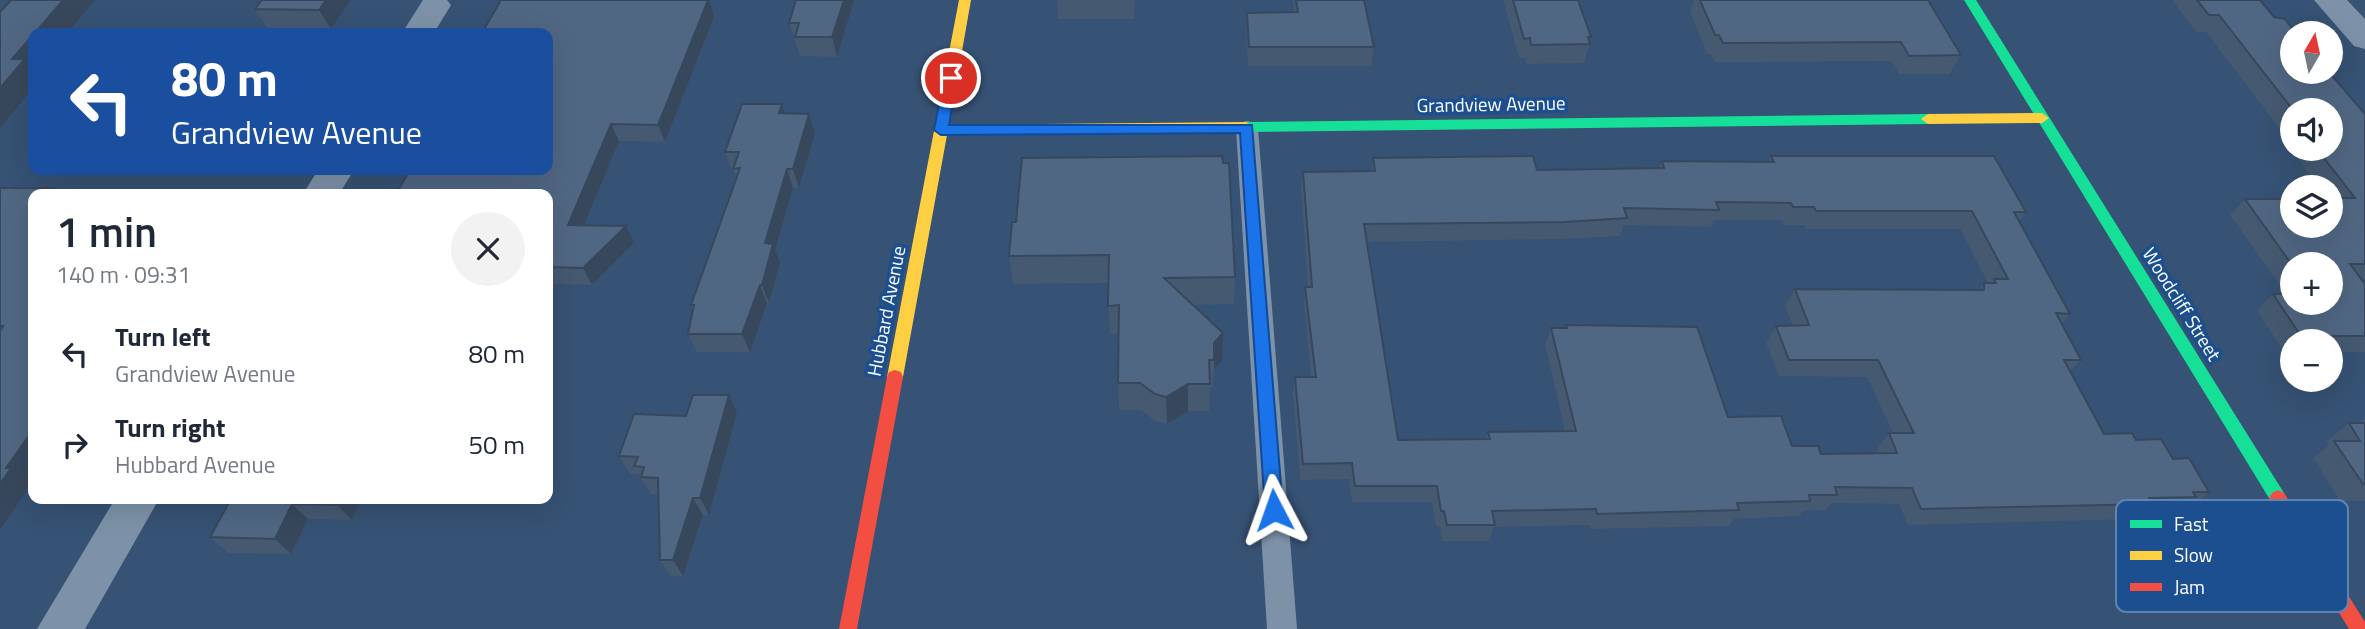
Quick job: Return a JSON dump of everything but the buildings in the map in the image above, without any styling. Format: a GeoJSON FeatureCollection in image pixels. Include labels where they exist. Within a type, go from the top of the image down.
{"type":"FeatureCollection","features":[{"type":"Feature","properties":{"kind":"street","name":"Hubbard Avenue"},"geometry":{"type":"LineString","coordinates":[[848,629],[965,0]]}},
{"type":"Feature","properties":{"kind":"street","name":"Woodcliff Street"},"geometry":{"type":"LineString","coordinates":[[1970,0],[2279,500]]}},
{"type":"Feature","properties":{"kind":"street"},"geometry":{"type":"LineString","coordinates":[[2330,0],[2365,39]]}},
{"type":"Feature","properties":{"kind":"street"},"geometry":{"type":"LineString","coordinates":[[421,28],[435,5]]}},
{"type":"Feature","properties":{"kind":"street","name":"Grandview Avenue"},"geometry":{"type":"LineString","coordinates":[[941,130],[2042,118]]}},
{"type":"Feature","properties":{"kind":"street"},"geometry":{"type":"LineString","coordinates":[[60,629],[135,504]]}},
{"type":"Feature","properties":{"kind":"street","name":"Woodcliff Street"},"geometry":{"type":"LineString","coordinates":[[2348,611],[2359,629]]}},
{"type":"Feature","properties":{"kind":"lane"},"geometry":{"type":"LineString","coordinates":[[1247,128],[1282,629]]}},
{"type":"Feature","properties":{"kind":"traffic: fast"},"geometry":{"type":"LineString","coordinates":[[1970,0],[2278,498]]}},
{"type":"Feature","properties":{"kind":"traffic: fast"},"geometry":{"type":"LineString","coordinates":[[1246,127],[1928,119]]}},
{"type":"Feature","properties":{"kind":"traffic: slow"},"geometry":{"type":"LineString","coordinates":[[895,377],[965,0]]}},
{"type":"Feature","properties":{"kind":"traffic: slow"},"geometry":{"type":"LineString","coordinates":[[1928,119],[2042,118]]}},
{"type":"Feature","properties":{"kind":"traffic: slow"},"geometry":{"type":"LineString","coordinates":[[941,130],[1246,127]]}},
{"type":"Feature","properties":{"kind":"traffic: jam"},"geometry":{"type":"LineString","coordinates":[[848,629],[895,377]]}},
{"type":"Feature","properties":{"kind":"traffic: jam"},"geometry":{"type":"LineString","coordinates":[[2348,611],[2359,629]]}},
{"type":"Feature","properties":{"kind":"route"},"geometry":{"type":"LineString","coordinates":[[951,78],[941,130],[1247,128],[1274,510]]}}]}
